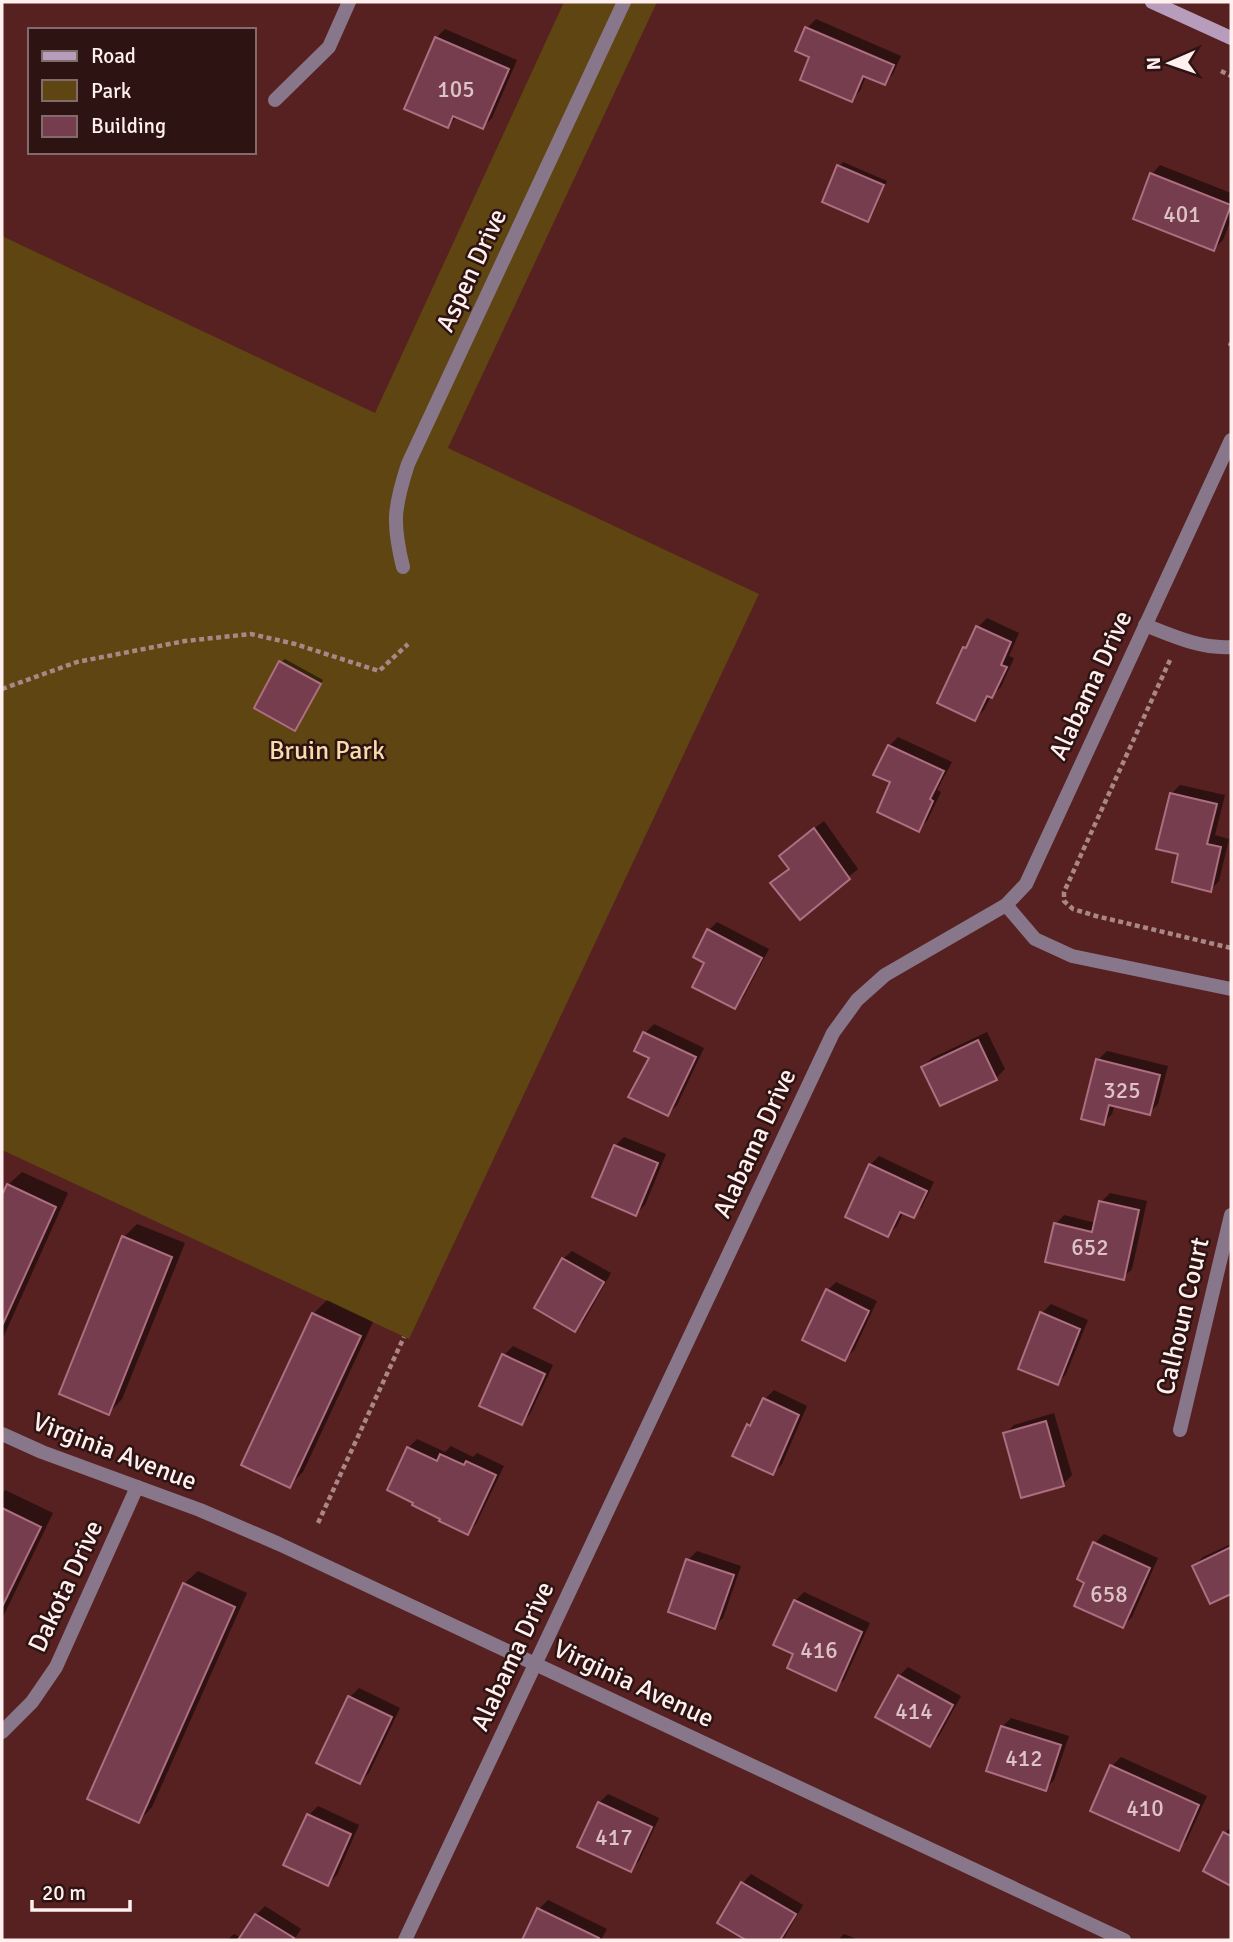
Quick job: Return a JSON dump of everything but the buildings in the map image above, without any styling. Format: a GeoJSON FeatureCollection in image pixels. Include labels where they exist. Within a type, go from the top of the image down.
{"type":"FeatureCollection","features":[{"type":"Feature","properties":{"kind":"main road"},"geometry":{"type":"LineString","coordinates":[[1152,2],[1231,38]]}},
{"type":"Feature","properties":{"kind":"street"},"geometry":{"type":"LineString","coordinates":[[275,100],[329,47],[349,2]]}},
{"type":"Feature","properties":{"kind":"street","name":"Aspen Drive"},"geometry":{"type":"LineString","coordinates":[[403,567],[395,536],[394,513],[408,464],[624,2]]}},
{"type":"Feature","properties":{"kind":"street","name":"Alabama Drive"},"geometry":{"type":"LineString","coordinates":[[405,1940],[833,1033],[857,1000],[885,975],[1006,905],[1026,884],[1231,440]]}},
{"type":"Feature","properties":{"kind":"street"},"geometry":{"type":"LineString","coordinates":[[1145,625],[1188,642],[1220,648],[1231,647]]}},
{"type":"Feature","properties":{"kind":"street"},"geometry":{"type":"LineString","coordinates":[[1006,905],[1035,939],[1072,956],[1231,989]]}},
{"type":"Feature","properties":{"kind":"street","name":"Calhoun Court"},"geometry":{"type":"LineString","coordinates":[[1180,1430],[1231,1215]]}},
{"type":"Feature","properties":{"kind":"street","name":"Virginia Avenue"},"geometry":{"type":"LineString","coordinates":[[2,1434],[42,1452],[200,1510],[279,1544],[1124,1940]]}},
{"type":"Feature","properties":{"kind":"street","name":"Dakota Drive"},"geometry":{"type":"LineString","coordinates":[[2,1732],[32,1702],[56,1667],[137,1487]]}},
{"type":"Feature","properties":{"kind":"path"},"geometry":{"type":"LineString","coordinates":[[1221,71],[1231,76]]}},
{"type":"Feature","properties":{"kind":"path"},"geometry":{"type":"LineString","coordinates":[[2,690],[77,662],[185,640],[251,634],[295,644],[379,671],[408,644]]}},
{"type":"Feature","properties":{"kind":"path"},"geometry":{"type":"LineString","coordinates":[[1173,654],[1064,892],[1064,901],[1073,909],[1096,916],[1231,947]]}},
{"type":"Feature","properties":{"kind":"path"},"geometry":{"type":"LineString","coordinates":[[318,1523],[404,1337]]}},
{"type":"Feature","properties":{"kind":"green space","name":"Bruin Park"},"geometry":{"type":"Polygon","coordinates":[[[564,2],[657,2],[448,448],[759,594],[409,1339],[2,1150],[2,236],[375,413],[564,2]]]}}]}
